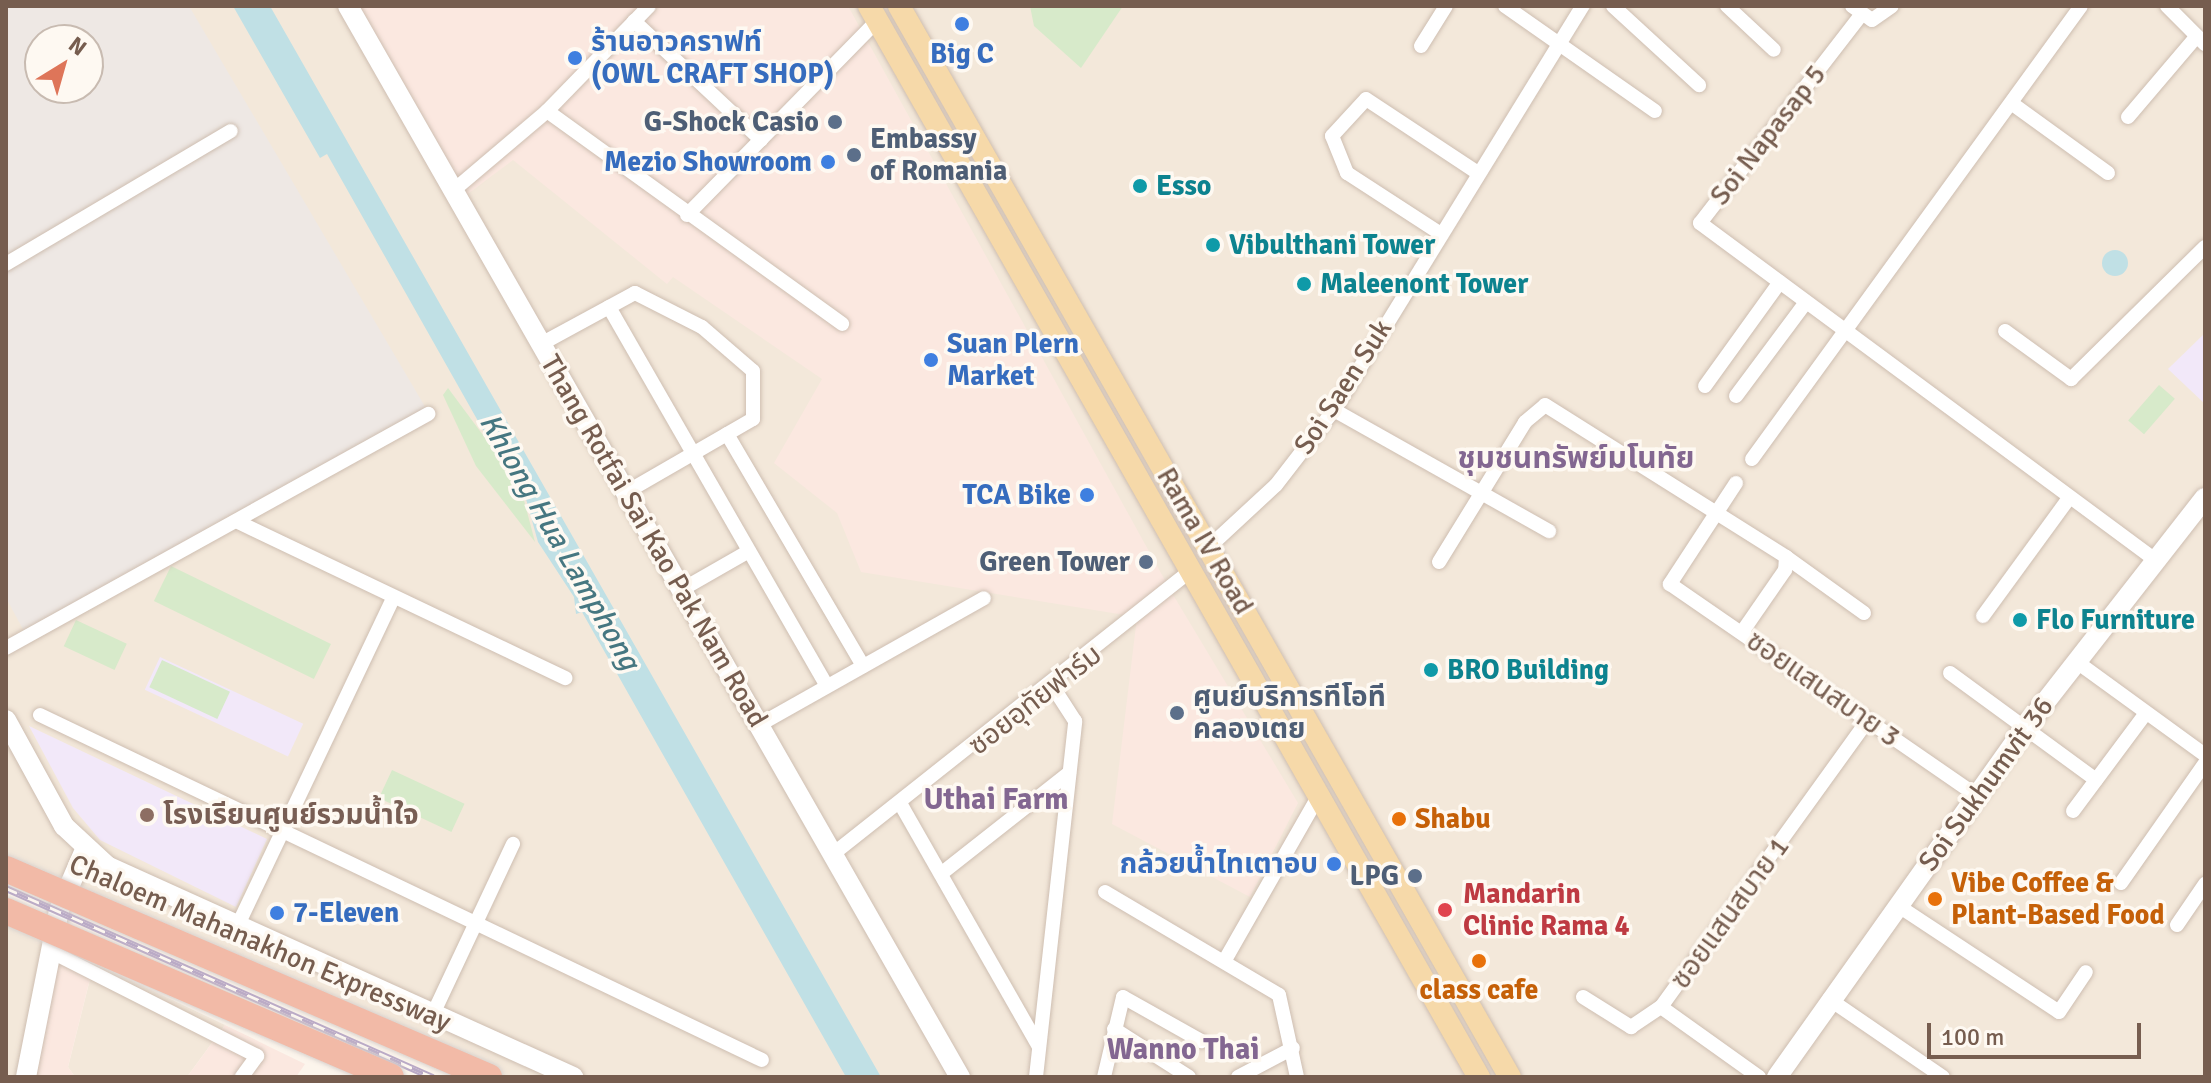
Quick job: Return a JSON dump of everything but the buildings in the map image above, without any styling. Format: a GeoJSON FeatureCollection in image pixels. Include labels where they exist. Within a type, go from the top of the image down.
{"type":"FeatureCollection","features":[{"type":"Feature","properties":{"kind":"highway","name":"Chaloem Mahanakhon Expressway"},"geometry":{"type":"LineString","coordinates":[[6,869],[489,1077]]}},
{"type":"Feature","properties":{"kind":"highway"},"geometry":{"type":"LineString","coordinates":[[6,911],[391,1077]]}},
{"type":"Feature","properties":{"kind":"main road","name":"Rama IV Road"},"geometry":{"type":"LineString","coordinates":[[899,6],[1510,1077]]}},
{"type":"Feature","properties":{"kind":"main road","name":"Rama IV Road"},"geometry":{"type":"LineString","coordinates":[[873,13],[1193,569],[1479,1077]]}},
{"type":"Feature","properties":{"kind":"main road"},"geometry":{"type":"LineString","coordinates":[[1353,852],[1375,841]]}},
{"type":"Feature","properties":{"kind":"street","name":"Thang Rotfai Sai Kao Pak Nam Road"},"geometry":{"type":"LineString","coordinates":[[348,6],[960,1077]]}},
{"type":"Feature","properties":{"kind":"street"},"geometry":{"type":"LineString","coordinates":[[454,190],[547,111],[649,6]]}},
{"type":"Feature","properties":{"kind":"street"},"geometry":{"type":"LineString","coordinates":[[1421,46],[1446,6]]}},
{"type":"Feature","properties":{"kind":"street"},"geometry":{"type":"LineString","coordinates":[[1505,6],[1655,111]]}},
{"type":"Feature","properties":{"kind":"street","name":"Soi Saen Suk"},"geometry":{"type":"LineString","coordinates":[[1209,547],[1276,485],[1334,410],[1583,6]]}},
{"type":"Feature","properties":{"kind":"street"},"geometry":{"type":"LineString","coordinates":[[1613,6],[1699,85]]}},
{"type":"Feature","properties":{"kind":"street"},"geometry":{"type":"LineString","coordinates":[[1727,6],[1774,50]]}},
{"type":"Feature","properties":{"kind":"street"},"geometry":{"type":"LineString","coordinates":[[1856,10],[1878,19],[1892,6]]}},
{"type":"Feature","properties":{"kind":"street"},"geometry":{"type":"LineString","coordinates":[[1752,459],[1849,333],[2014,105],[2081,6]]}},
{"type":"Feature","properties":{"kind":"street"},"geometry":{"type":"LineString","coordinates":[[2128,117],[2201,40],[2167,6]]}},
{"type":"Feature","properties":{"kind":"street","name":"Soi Napasap 5"},"geometry":{"type":"LineString","coordinates":[[1856,10],[1700,223],[2154,559]]}},
{"type":"Feature","properties":{"kind":"street"},"geometry":{"type":"LineString","coordinates":[[687,215],[761,140],[873,13]]}},
{"type":"Feature","properties":{"kind":"street"},"geometry":{"type":"LineString","coordinates":[[634,21],[761,140]]}},
{"type":"Feature","properties":{"kind":"street"},"geometry":{"type":"LineString","coordinates":[[1441,234],[1347,173],[1332,136],[1366,99],[1478,173]]}},
{"type":"Feature","properties":{"kind":"street"},"geometry":{"type":"LineString","coordinates":[[2014,105],[2108,173]]}},
{"type":"Feature","properties":{"kind":"street"},"geometry":{"type":"LineString","coordinates":[[547,111],[842,324]]}},
{"type":"Feature","properties":{"kind":"street"},"geometry":{"type":"LineString","coordinates":[[6,264],[231,131]]}},
{"type":"Feature","properties":{"kind":"street"},"geometry":{"type":"LineString","coordinates":[[2005,331],[2071,379],[2205,247]]}},
{"type":"Feature","properties":{"kind":"street"},"geometry":{"type":"LineString","coordinates":[[1705,386],[1780,282]]}},
{"type":"Feature","properties":{"kind":"street"},"geometry":{"type":"LineString","coordinates":[[541,344],[635,293],[646,296],[741,355],[753,371],[757,399],[753,419],[625,493]]}},
{"type":"Feature","properties":{"kind":"street"},"geometry":{"type":"LineString","coordinates":[[1736,396],[1806,302]]}},
{"type":"Feature","properties":{"kind":"street"},"geometry":{"type":"LineString","coordinates":[[609,307],[827,686]]}},
{"type":"Feature","properties":{"kind":"street"},"geometry":{"type":"LineString","coordinates":[[1439,562],[1525,422],[1545,405],[1718,509],[1864,613]]}},
{"type":"Feature","properties":{"kind":"street"},"geometry":{"type":"LineString","coordinates":[[1334,410],[1483,488],[1549,531]]}},
{"type":"Feature","properties":{"kind":"street"},"geometry":{"type":"LineString","coordinates":[[6,648],[428,414]]}},
{"type":"Feature","properties":{"kind":"street"},"geometry":{"type":"LineString","coordinates":[[727,434],[863,666]]}},
{"type":"Feature","properties":{"kind":"street"},"geometry":{"type":"LineString","coordinates":[[1718,509],[1736,483]]}},
{"type":"Feature","properties":{"kind":"street"},"geometry":{"type":"LineString","coordinates":[[1983,616],[2069,498]]}},
{"type":"Feature","properties":{"kind":"street","name":"Soi Sukhumvit 36"},"geometry":{"type":"LineString","coordinates":[[1777,1077],[1829,999],[2025,728],[2154,559],[2205,498]]}},
{"type":"Feature","properties":{"kind":"street","name":"ซอยแสนสบาย 3"},"geometry":{"type":"LineString","coordinates":[[1718,509],[1670,584],[1976,795]]}},
{"type":"Feature","properties":{"kind":"street"},"geometry":{"type":"LineString","coordinates":[[236,521],[565,678]]}},
{"type":"Feature","properties":{"kind":"street"},"geometry":{"type":"LineString","coordinates":[[681,590],[749,551]]}},
{"type":"Feature","properties":{"kind":"street"},"geometry":{"type":"LineString","coordinates":[[1742,632],[1785,570],[1786,557]]}},
{"type":"Feature","properties":{"kind":"street","name":"ซอยอุทัยฟาร์ม"},"geometry":{"type":"LineString","coordinates":[[833,854],[1053,687],[1193,569]]}},
{"type":"Feature","properties":{"kind":"street"},"geometry":{"type":"LineString","coordinates":[[237,927],[394,597]]}},
{"type":"Feature","properties":{"kind":"street"},"geometry":{"type":"LineString","coordinates":[[759,725],[984,598]]}},
{"type":"Feature","properties":{"kind":"street"},"geometry":{"type":"LineString","coordinates":[[2077,662],[2205,755]]}},
{"type":"Feature","properties":{"kind":"street"},"geometry":{"type":"LineString","coordinates":[[1950,673],[2096,780]]}},
{"type":"Feature","properties":{"kind":"street"},"geometry":{"type":"LineString","coordinates":[[1036,1077],[1075,721],[1053,687]]}},
{"type":"Feature","properties":{"kind":"street"},"geometry":{"type":"LineString","coordinates":[[2073,811],[2146,713]]}},
{"type":"Feature","properties":{"kind":"street"},"geometry":{"type":"LineString","coordinates":[[40,715],[762,1060]]}},
{"type":"Feature","properties":{"kind":"street"},"geometry":{"type":"LineString","coordinates":[[6,720],[49,803],[82,856],[431,1020],[542,1077]]}},
{"type":"Feature","properties":{"kind":"street","name":"ซอยแสนสบาย 1"},"geometry":{"type":"LineString","coordinates":[[1759,1077],[1661,1007],[1868,720]]}},
{"type":"Feature","properties":{"kind":"street"},"geometry":{"type":"LineString","coordinates":[[6,739],[82,856],[119,886],[431,1020],[573,1077]]}},
{"type":"Feature","properties":{"kind":"street"},"geometry":{"type":"LineString","coordinates":[[2121,883],[2205,763]]}},
{"type":"Feature","properties":{"kind":"street"},"geometry":{"type":"LineString","coordinates":[[942,873],[1069,773]]}},
{"type":"Feature","properties":{"kind":"street"},"geometry":{"type":"LineString","coordinates":[[1225,960],[1319,795]]}},
{"type":"Feature","properties":{"kind":"street"},"geometry":{"type":"LineString","coordinates":[[900,803],[1038,1045]]}},
{"type":"Feature","properties":{"kind":"street"},"geometry":{"type":"LineString","coordinates":[[431,1020],[513,844]]}},
{"type":"Feature","properties":{"kind":"street"},"geometry":{"type":"LineString","coordinates":[[26,1077],[52,952],[82,856]]}},
{"type":"Feature","properties":{"kind":"street"},"geometry":{"type":"LineString","coordinates":[[2177,925],[2205,884]]}},
{"type":"Feature","properties":{"kind":"street"},"geometry":{"type":"LineString","coordinates":[[1105,892],[1225,960],[1279,995],[1297,1077]]}},
{"type":"Feature","properties":{"kind":"street"},"geometry":{"type":"LineString","coordinates":[[1897,905],[2059,1012],[2086,972]]}},
{"type":"Feature","properties":{"kind":"street"},"geometry":{"type":"LineString","coordinates":[[52,952],[257,1056],[242,1077]]}},
{"type":"Feature","properties":{"kind":"street"},"geometry":{"type":"LineString","coordinates":[[1104,1077],[1120,1002],[1130,996],[1201,1041]]}},
{"type":"Feature","properties":{"kind":"street"},"geometry":{"type":"LineString","coordinates":[[1583,997],[1631,1027],[1661,1007]]}},
{"type":"Feature","properties":{"kind":"street"},"geometry":{"type":"LineString","coordinates":[[1829,999],[1943,1077]]}},
{"type":"Feature","properties":{"kind":"street"},"geometry":{"type":"LineString","coordinates":[[1114,1029],[1189,1077]]}},
{"type":"Feature","properties":{"kind":"street"},"geometry":{"type":"LineString","coordinates":[[1238,1077],[1293,1048]]}},
{"type":"Feature","properties":{"kind":"shaded area"},"geometry":{"type":"Polygon","coordinates":[[[6,6],[2205,6],[2205,1077],[468,1077],[6,857],[6,6]]]}},
{"type":"Feature","properties":{"kind":"shaded area"},"geometry":{"type":"Polygon","coordinates":[[[6,6],[189,6],[427,410],[24,631],[6,598],[6,6]]]}},
{"type":"Feature","properties":{"kind":"shaded area"},"geometry":{"type":"Polygon","coordinates":[[[356,6],[848,6],[1172,593],[1298,803],[1250,897],[1112,824],[1137,617],[861,572],[837,513],[774,463],[822,379],[673,277],[667,284],[513,160],[465,196],[356,6]]]}},
{"type":"Feature","properties":{"kind":"shaded area"},"geometry":{"type":"Polygon","coordinates":[[[2205,333],[2205,404],[2168,369],[2205,333]]]}},
{"type":"Feature","properties":{"kind":"shaded area"},"geometry":{"type":"Polygon","coordinates":[[[160,657],[303,724],[288,756],[145,690],[160,657]]]}},
{"type":"Feature","properties":{"kind":"shaded area","name":"โรงเรียนศูนย์รวมน้ำใจ"},"geometry":{"type":"Polygon","coordinates":[[[29,726],[267,839],[236,907],[100,840],[73,808],[29,726]]]}},
{"type":"Feature","properties":{"kind":"shaded area"},"geometry":{"type":"Polygon","coordinates":[[[6,899],[55,920],[23,1077],[6,1077],[6,899]]]}},
{"type":"Feature","properties":{"kind":"shaded area"},"geometry":{"type":"Polygon","coordinates":[[[50,942],[94,963],[68,1067],[75,1077],[23,1077],[50,942]]]}},
{"type":"Feature","properties":{"kind":"shaded area"},"geometry":{"type":"Polygon","coordinates":[[[94,963],[225,1025],[187,1077],[75,1077],[68,1067],[94,963]]]}},
{"type":"Feature","properties":{"kind":"shaded area"},"geometry":{"type":"Polygon","coordinates":[[[225,1025],[305,1064],[296,1077],[187,1077],[225,1025]]]}},
{"type":"Feature","properties":{"kind":"green space"},"geometry":{"type":"Polygon","coordinates":[[[1030,6],[1123,6],[1081,68],[1034,26],[1030,6]]]}},
{"type":"Feature","properties":{"kind":"green space"},"geometry":{"type":"Polygon","coordinates":[[[2159,385],[2175,399],[2144,434],[2128,420],[2159,385]]]}},
{"type":"Feature","properties":{"kind":"green space"},"geometry":{"type":"Polygon","coordinates":[[[448,388],[520,485],[535,542],[476,466],[443,395],[448,388]]]}},
{"type":"Feature","properties":{"kind":"green space"},"geometry":{"type":"Polygon","coordinates":[[[171,566],[331,644],[314,679],[154,601],[171,566]]]}},
{"type":"Feature","properties":{"kind":"green space"},"geometry":{"type":"Polygon","coordinates":[[[76,620],[127,644],[114,670],[64,646],[76,620]]]}},
{"type":"Feature","properties":{"kind":"green space"},"geometry":{"type":"Polygon","coordinates":[[[162,660],[230,692],[217,719],[149,687],[162,660]]]}},
{"type":"Feature","properties":{"kind":"green space"},"geometry":{"type":"Polygon","coordinates":[[[392,770],[465,804],[451,832],[379,798],[392,770]]]}},
{"type":"Feature","properties":{"kind":"water","name":"Khlong Hua Lamphong"},"geometry":{"type":"Polygon","coordinates":[[[233,6],[270,6],[881,1077],[846,1077],[582,612],[576,614],[574,597],[538,542],[521,481],[491,444],[327,154],[320,158],[233,6]]]}},
{"type":"Feature","properties":{"kind":"water"},"geometry":{"type":"Polygon","coordinates":[[[2115,250],[2124,254],[2128,263],[2124,272],[2115,276],[2106,272],[2102,263],[2106,254],[2115,250]]]}},
{"type":"Feature","properties":{"kind":"railway"},"geometry":{"type":"LineString","coordinates":[[6,888],[433,1077]]}},
{"type":"Feature","properties":{"kind":"place","name":"Big C"},"geometry":{"type":"Point","coordinates":[962,24]}},
{"type":"Feature","properties":{"kind":"place","name":"ร้านอาวคราฟท์ (OWL CRAFT SHOP)"},"geometry":{"type":"Point","coordinates":[575,58]}},
{"type":"Feature","properties":{"kind":"place","name":"G-Shock Casio"},"geometry":{"type":"Point","coordinates":[835,122]}},
{"type":"Feature","properties":{"kind":"place","name":"Embassy of Romania"},"geometry":{"type":"Point","coordinates":[854,155]}},
{"type":"Feature","properties":{"kind":"place","name":"Mezio Showroom"},"geometry":{"type":"Point","coordinates":[828,162]}},
{"type":"Feature","properties":{"kind":"place","name":"Esso"},"geometry":{"type":"Point","coordinates":[1140,186]}},
{"type":"Feature","properties":{"kind":"place","name":"Vibulthani Tower"},"geometry":{"type":"Point","coordinates":[1213,245]}},
{"type":"Feature","properties":{"kind":"place","name":"Maleenont Tower"},"geometry":{"type":"Point","coordinates":[1304,284]}},
{"type":"Feature","properties":{"kind":"place","name":"Suan Plern Market"},"geometry":{"type":"Point","coordinates":[931,360]}},
{"type":"Feature","properties":{"kind":"place","name":"TCA Bike"},"geometry":{"type":"Point","coordinates":[1087,495]}},
{"type":"Feature","properties":{"kind":"place","name":"Green Tower"},"geometry":{"type":"Point","coordinates":[1146,562]}},
{"type":"Feature","properties":{"kind":"place","name":"Flo Furniture"},"geometry":{"type":"Point","coordinates":[2020,620]}},
{"type":"Feature","properties":{"kind":"place","name":"BRO Building"},"geometry":{"type":"Point","coordinates":[1431,670]}},
{"type":"Feature","properties":{"kind":"place","name":"ศูนย์บริการทีโอที คลองเตย"},"geometry":{"type":"Point","coordinates":[1177,713]}},
{"type":"Feature","properties":{"kind":"place","name":"โรงเรียนศูนย์รวมน้ำใจ"},"geometry":{"type":"Point","coordinates":[147,815]}},
{"type":"Feature","properties":{"kind":"place","name":"Shabu"},"geometry":{"type":"Point","coordinates":[1399,819]}},
{"type":"Feature","properties":{"kind":"place","name":"กล้วยน้ำไทเตาอบ"},"geometry":{"type":"Point","coordinates":[1334,864]}},
{"type":"Feature","properties":{"kind":"place","name":"LPG"},"geometry":{"type":"Point","coordinates":[1415,876]}},
{"type":"Feature","properties":{"kind":"place","name":"Vibe Coffee & Plant-Based Food"},"geometry":{"type":"Point","coordinates":[1935,899]}},
{"type":"Feature","properties":{"kind":"place","name":"Mandarin Clinic Rama 4"},"geometry":{"type":"Point","coordinates":[1445,910]}},
{"type":"Feature","properties":{"kind":"place","name":"7-Eleven"},"geometry":{"type":"Point","coordinates":[277,913]}},
{"type":"Feature","properties":{"kind":"place","name":"class cafe"},"geometry":{"type":"Point","coordinates":[1479,961]}},
{"type":"Feature","properties":{"kind":"district","name":"ชุมชนทรัพย์มโนทัย"},"geometry":{"type":"Point","coordinates":[1576,459]}},
{"type":"Feature","properties":{"kind":"district","name":"Uthai Farm"},"geometry":{"type":"Point","coordinates":[996,800]}},
{"type":"Feature","properties":{"kind":"district","name":"Wanno Thai"},"geometry":{"type":"Point","coordinates":[1183,1050]}}]}
